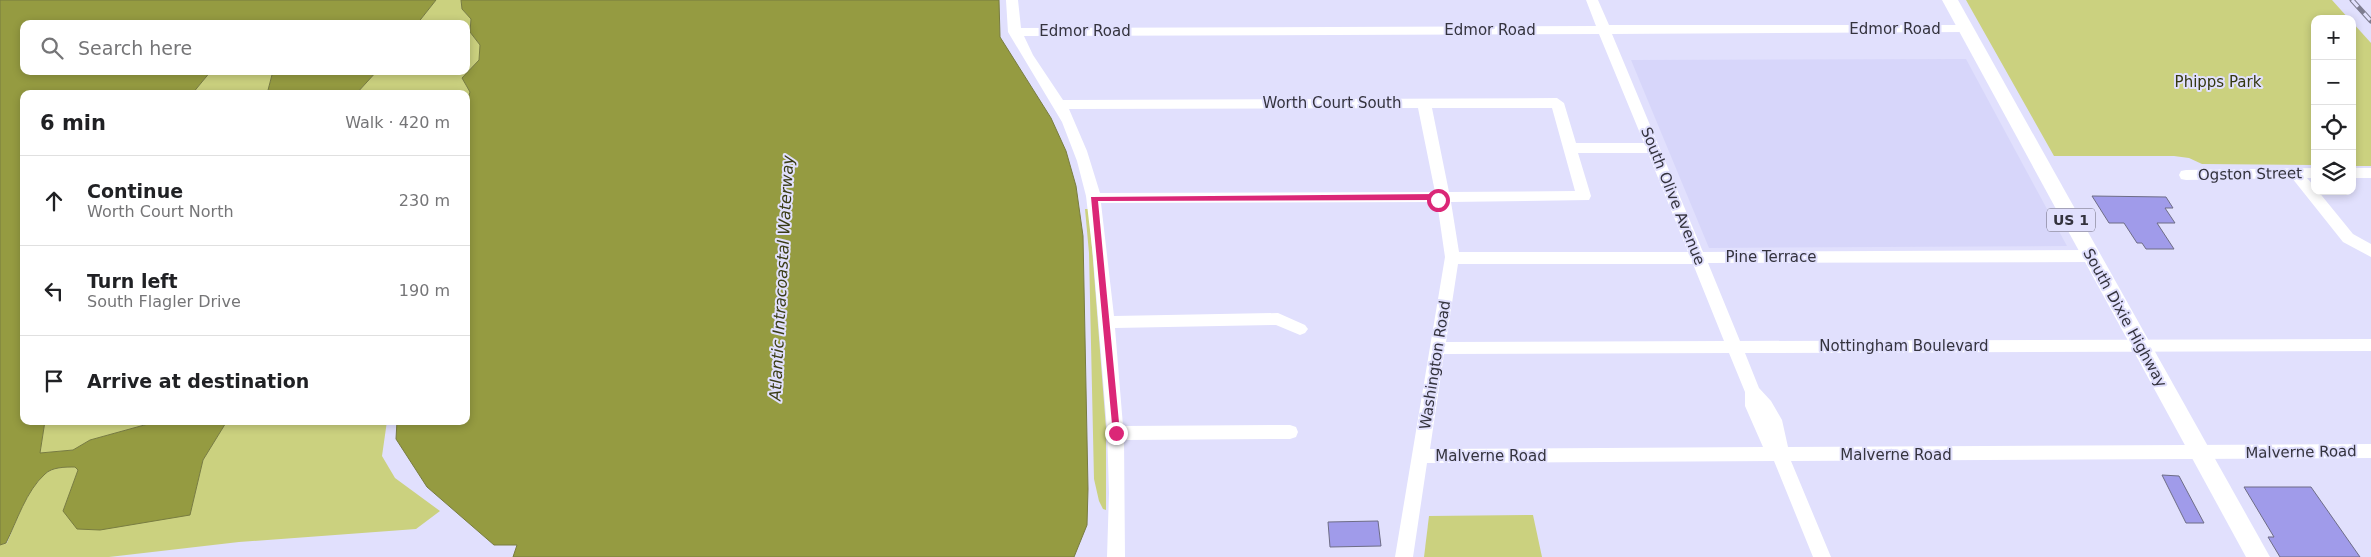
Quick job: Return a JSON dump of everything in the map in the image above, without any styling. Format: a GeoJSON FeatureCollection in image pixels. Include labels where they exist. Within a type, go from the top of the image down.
{"type":"FeatureCollection","features":[{"type":"Feature","properties":{"kind":"main road","name":"South Dixie Highway"},"geometry":{"type":"LineString","coordinates":[[1950,0],[2258,557]]}},
{"type":"Feature","properties":{"kind":"street"},"geometry":{"type":"LineString","coordinates":[[1012,0],[1014,32],[1059,105],[1082,154],[1094,198],[1107,322],[1119,476],[1116,557]]}},
{"type":"Feature","properties":{"kind":"street","name":"South Olive Avenue"},"geometry":{"type":"LineString","coordinates":[[1592,0],[1754,392],[1753,406],[1766,439],[1780,455],[1822,557]]}},
{"type":"Feature","properties":{"kind":"street","name":"Edmor Road"},"geometry":{"type":"LineString","coordinates":[[1014,32],[1965,28]]}},
{"type":"Feature","properties":{"kind":"street","name":"Worth Court South"},"geometry":{"type":"LineString","coordinates":[[1059,105],[1557,102],[1570,148]]}},
{"type":"Feature","properties":{"kind":"street","name":"Washington Road"},"geometry":{"type":"LineString","coordinates":[[1404,557],[1452,257],[1443,197],[1424,103]]}},
{"type":"Feature","properties":{"kind":"street"},"geometry":{"type":"LineString","coordinates":[[1094,198],[1584,196],[1570,148],[1654,148]]}},
{"type":"Feature","properties":{"kind":"street","name":"Ogston Street"},"geometry":{"type":"LineString","coordinates":[[2186,175],[2311,173]]}},
{"type":"Feature","properties":{"kind":"street"},"geometry":{"type":"LineString","coordinates":[[2356,173],[2371,173]]}},
{"type":"Feature","properties":{"kind":"street"},"geometry":{"type":"LineString","coordinates":[[2296,174],[2348,238],[2371,252]]}},
{"type":"Feature","properties":{"kind":"street","name":"Pine Terrace"},"geometry":{"type":"LineString","coordinates":[[1452,257],[1466,259],[2091,256]]}},
{"type":"Feature","properties":{"kind":"street"},"geometry":{"type":"LineString","coordinates":[[1107,322],[1278,319],[1300,328]]}},
{"type":"Feature","properties":{"kind":"street","name":"Nottingham Boulevard"},"geometry":{"type":"LineString","coordinates":[[1438,348],[2371,345]]}},
{"type":"Feature","properties":{"kind":"street"},"geometry":{"type":"LineString","coordinates":[[1116,433],[1290,432]]}},
{"type":"Feature","properties":{"kind":"street","name":"Malverne Road"},"geometry":{"type":"LineString","coordinates":[[1421,456],[2371,452]]}},
{"type":"Feature","properties":{"kind":"shaded area"},"geometry":{"type":"Polygon","coordinates":[[[1966,59],[2067,246],[1709,248],[1631,60],[1966,59]]]}},
{"type":"Feature","properties":{"kind":"green space"},"geometry":{"type":"Polygon","coordinates":[[[436,0],[461,0],[462,9],[471,19],[470,32],[470,20],[420,20],[436,0]]]}},
{"type":"Feature","properties":{"kind":"green space","name":"Phipps Park"},"geometry":{"type":"Polygon","coordinates":[[[1966,0],[2332,0],[2345,15],[2311,15],[2311,165],[2202,164],[2189,158],[2174,156],[2054,156],[1966,0]]]}},
{"type":"Feature","properties":{"kind":"green space"},"geometry":{"type":"Polygon","coordinates":[[[2356,26],[2371,43],[2371,166],[2356,166],[2356,26]]]}},
{"type":"Feature","properties":{"kind":"green space"},"geometry":{"type":"Polygon","coordinates":[[[470,32],[480,45],[479,60],[470,70],[470,32]]]}},
{"type":"Feature","properties":{"kind":"green space"},"geometry":{"type":"Polygon","coordinates":[[[208,75],[272,75],[268,90],[195,90],[208,75]]]}},
{"type":"Feature","properties":{"kind":"green space"},"geometry":{"type":"Polygon","coordinates":[[[373,75],[465,75],[462,78],[469,90],[360,90],[373,75]]]}},
{"type":"Feature","properties":{"kind":"green space"},"geometry":{"type":"Polygon","coordinates":[[[1085,209],[1089,209],[1106,428],[1106,510],[1103,509],[1099,501],[1094,479],[1089,253],[1085,209]]]}},
{"type":"Feature","properties":{"kind":"green space"},"geometry":{"type":"Polygon","coordinates":[[[44,425],[144,425],[90,440],[73,450],[40,453],[44,425]]]}},
{"type":"Feature","properties":{"kind":"green space"},"geometry":{"type":"Polygon","coordinates":[[[225,425],[386,425],[382,456],[395,478],[440,511],[416,529],[239,542],[109,557],[0,557],[0,545],[7,543],[32,489],[48,472],[63,467],[75,467],[78,470],[63,511],[190,515],[203,460],[225,425]]]}},
{"type":"Feature","properties":{"kind":"green space"},"geometry":{"type":"Polygon","coordinates":[[[1533,515],[1542,557],[1424,557],[1429,516],[1533,515]]]}},
{"type":"Feature","properties":{"kind":"water"},"geometry":{"type":"Polygon","coordinates":[[[0,0],[436,0],[420,20],[20,20],[20,75],[208,75],[195,90],[20,90],[20,425],[44,425],[40,453],[73,450],[90,440],[144,425],[225,425],[203,460],[190,515],[100,530],[77,529],[63,511],[78,470],[75,467],[59,468],[51,470],[38,481],[22,507],[6,543],[0,545],[0,0]]]}},
{"type":"Feature","properties":{"kind":"water","name":"Atlantic Intracoastal Waterway"},"geometry":{"type":"Polygon","coordinates":[[[461,0],[999,0],[1000,37],[1051,118],[1066,151],[1076,186],[1083,236],[1087,525],[1074,557],[513,557],[517,545],[494,545],[427,487],[396,439],[397,425],[470,425],[470,90],[462,78],[465,75],[470,75],[470,70],[479,60],[480,45],[470,32],[471,19],[462,9],[461,0]]]}},
{"type":"Feature","properties":{"kind":"water"},"geometry":{"type":"Polygon","coordinates":[[[272,75],[373,75],[360,90],[268,90],[272,75]]]}},
{"type":"Feature","properties":{"kind":"building"},"geometry":{"type":"Polygon","coordinates":[[[2092,196],[2166,197],[2173,208],[2165,208],[2175,223],[2157,223],[2174,249],[2146,249],[2142,243],[2137,243],[2124,223],[2109,223],[2092,196]]]}},
{"type":"Feature","properties":{"kind":"building"},"geometry":{"type":"Polygon","coordinates":[[[2162,475],[2179,476],[2204,523],[2186,523],[2162,475]]]}},
{"type":"Feature","properties":{"kind":"building"},"geometry":{"type":"Polygon","coordinates":[[[2244,487],[2311,487],[2360,557],[2280,557],[2268,537],[2274,537],[2244,487]]]}},
{"type":"Feature","properties":{"kind":"building"},"geometry":{"type":"Polygon","coordinates":[[[1378,521],[1381,546],[1330,547],[1328,522],[1378,521]]]}},
{"type":"Feature","properties":{"kind":"railway"},"geometry":{"type":"LineString","coordinates":[[2352,0],[2371,21]]}},
{"type":"Feature","properties":{"kind":"route"},"geometry":{"type":"LineString","coordinates":[[1116,433],[1094,198],[1436,197],[1438,200]]}}]}
